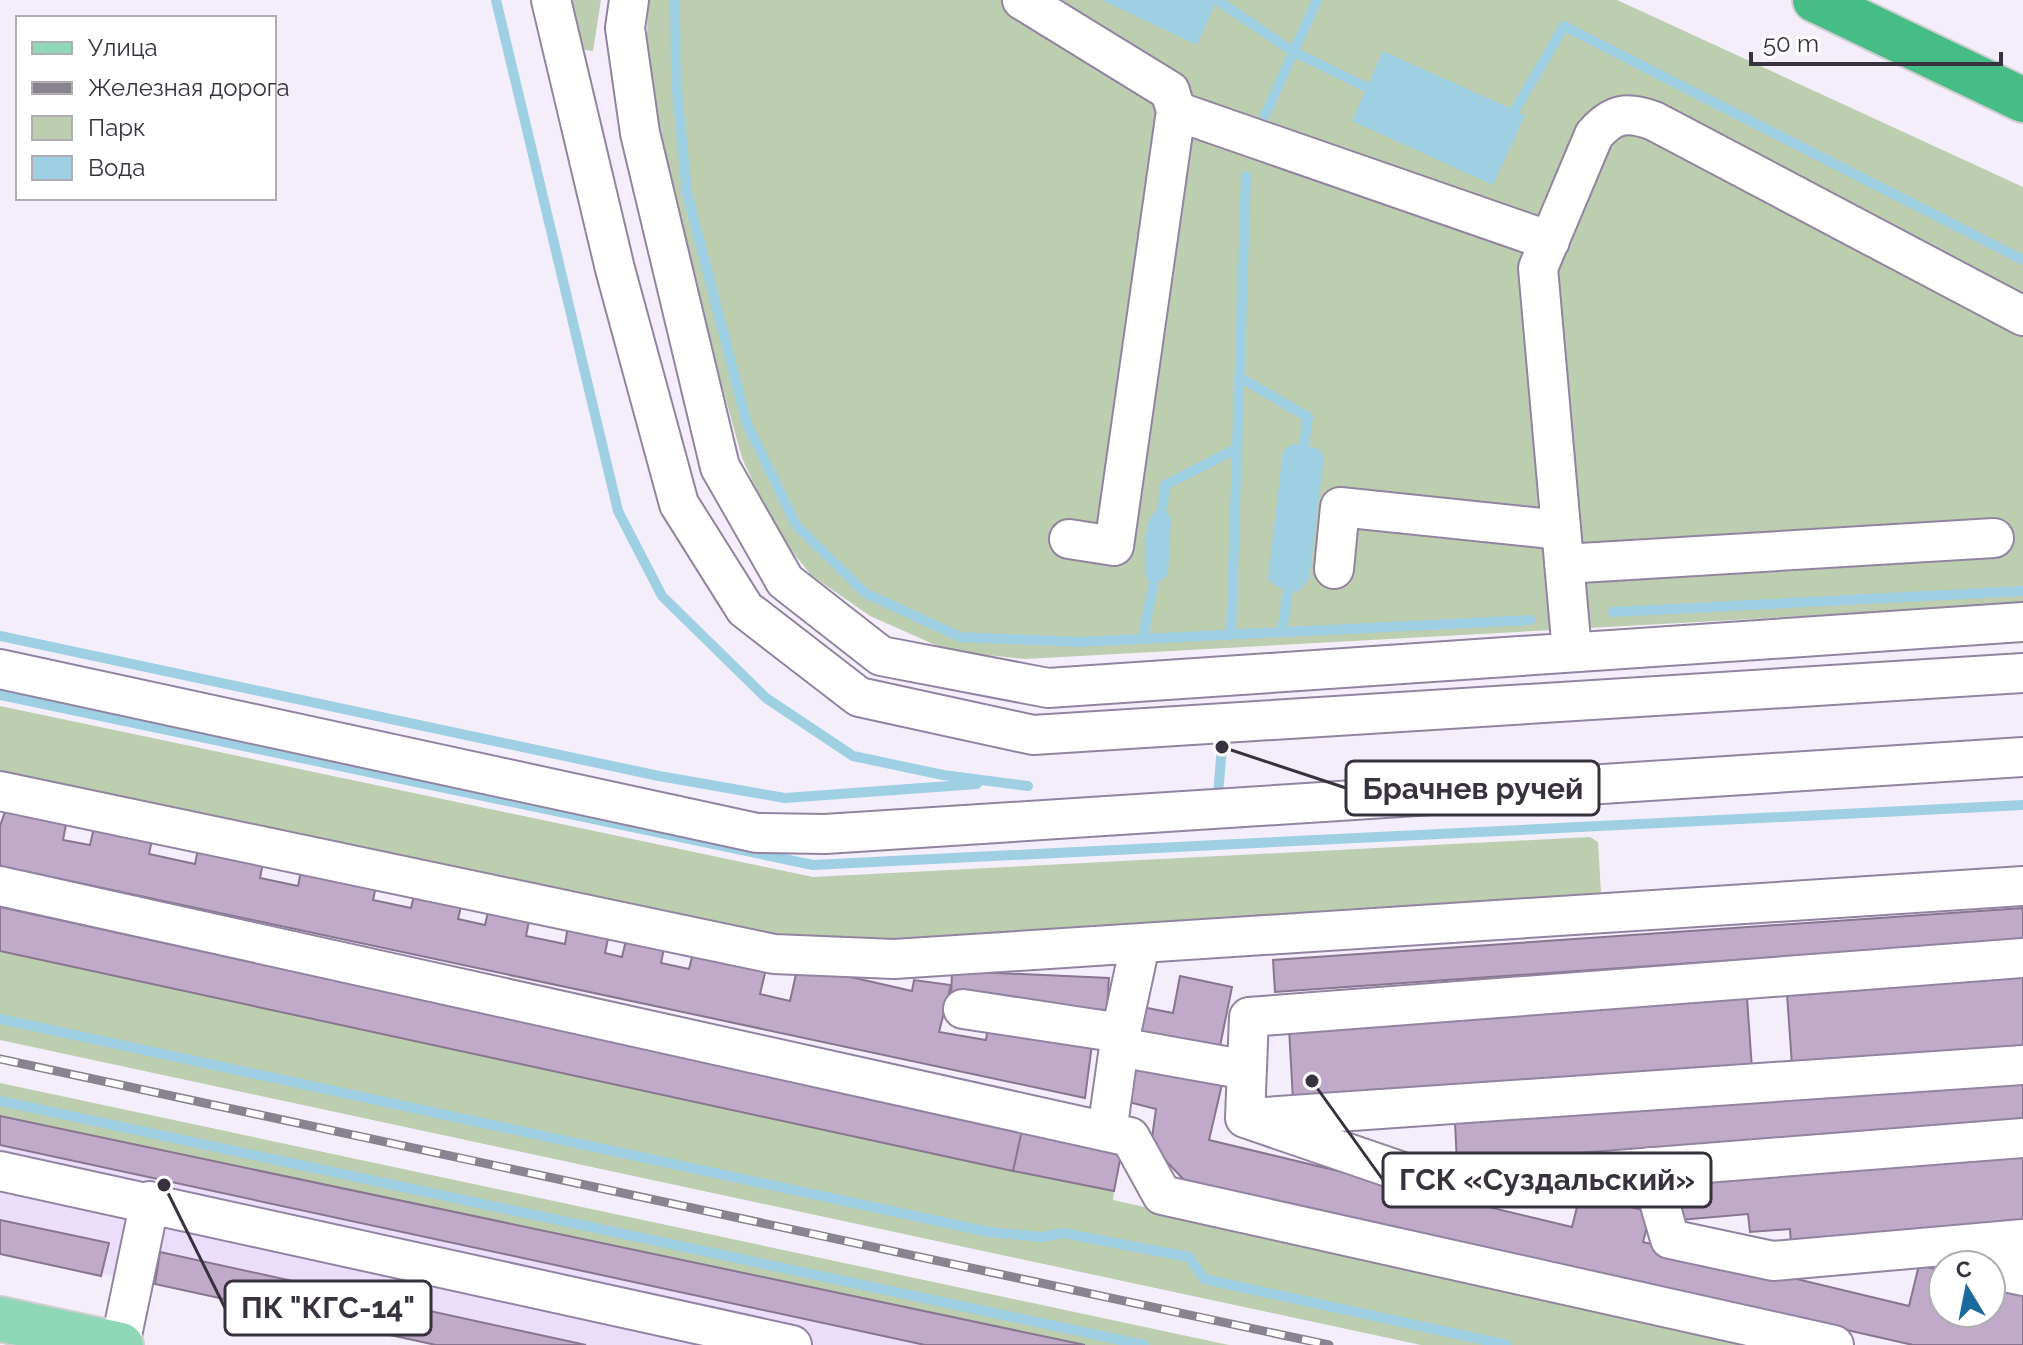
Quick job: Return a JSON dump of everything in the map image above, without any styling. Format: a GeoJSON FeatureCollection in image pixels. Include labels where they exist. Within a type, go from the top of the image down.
{"type":"FeatureCollection","features":[{"type":"Feature","properties":{"kind":"highway"},"geometry":{"type":"LineString","coordinates":[[1815,0],[2023,100]]}},
{"type":"Feature","properties":{"kind":"main road"},"geometry":{"type":"LineString","coordinates":[[0,1319],[120,1345]]}},
{"type":"Feature","properties":{"kind":"street"},"geometry":{"type":"LineString","coordinates":[[551,0],[615,269],[679,504],[745,609],[859,697],[1033,735],[2023,673]]}},
{"type":"Feature","properties":{"kind":"street"},"geometry":{"type":"LineString","coordinates":[[629,0],[625,28],[640,133],[720,467],[785,581],[881,656],[1048,688],[2023,622]]}},
{"type":"Feature","properties":{"kind":"street"},"geometry":{"type":"LineString","coordinates":[[1022,0],[1170,91],[1176,111],[1114,546],[1069,539]]}},
{"type":"Feature","properties":{"kind":"street"},"geometry":{"type":"LineString","coordinates":[[1176,111],[1550,241]]}},
{"type":"Feature","properties":{"kind":"street"},"geometry":{"type":"LineString","coordinates":[[1572,652],[1538,268],[1594,135],[1610,117],[1633,113],[2023,316]]}},
{"type":"Feature","properties":{"kind":"street"},"geometry":{"type":"LineString","coordinates":[[1334,569],[1340,507],[1562,547],[1994,538]]}},
{"type":"Feature","properties":{"kind":"street"},"geometry":{"type":"LineString","coordinates":[[0,669],[757,833],[825,834],[2023,757]]}},
{"type":"Feature","properties":{"kind":"street"},"geometry":{"type":"LineString","coordinates":[[0,791],[774,954],[894,959],[2023,886]]}},
{"type":"Feature","properties":{"kind":"street"},"geometry":{"type":"LineString","coordinates":[[0,886],[1130,1137],[1162,1195],[1834,1345]]}},
{"type":"Feature","properties":{"kind":"street"},"geometry":{"type":"LineString","coordinates":[[1107,1132],[1120,1040],[1140,945]]}},
{"type":"Feature","properties":{"kind":"street"},"geometry":{"type":"LineString","coordinates":[[1245,1118],[1249,1017],[2023,958]]}},
{"type":"Feature","properties":{"kind":"street"},"geometry":{"type":"LineString","coordinates":[[963,1009],[1120,1040],[1247,1070]]}},
{"type":"Feature","properties":{"kind":"street"},"geometry":{"type":"LineString","coordinates":[[1245,1118],[2023,1065]]}},
{"type":"Feature","properties":{"kind":"street"},"geometry":{"type":"LineString","coordinates":[[1245,1118],[1438,1184],[2023,1138]]}},
{"type":"Feature","properties":{"kind":"street"},"geometry":{"type":"LineString","coordinates":[[1649,1167],[1670,1239],[1773,1261],[2023,1239]]}},
{"type":"Feature","properties":{"kind":"street"},"geometry":{"type":"LineString","coordinates":[[0,1171],[150,1201],[792,1345]]}},
{"type":"Feature","properties":{"kind":"street"},"geometry":{"type":"LineString","coordinates":[[120,1345],[150,1201]]}},
{"type":"Feature","properties":{"kind":"street"},"geometry":{"type":"LineString","coordinates":[[1902,1250],[1927,1255]]}},
{"type":"Feature","properties":{"kind":"shaded area"},"geometry":{"type":"Polygon","coordinates":[[[0,1116],[1085,1345],[436,1345],[0,1254],[0,1116]]]}},
{"type":"Feature","properties":{"kind":"green space"},"geometry":{"type":"Polygon","coordinates":[[[569,0],[601,0],[593,51],[585,50],[579,42],[569,0]]]}},
{"type":"Feature","properties":{"kind":"green space"},"geometry":{"type":"Polygon","coordinates":[[[648,0],[1617,0],[2023,187],[2023,604],[1025,659],[949,651],[870,616],[811,575],[775,530],[742,458],[666,184],[646,70],[648,0]]]}},
{"type":"Feature","properties":{"kind":"green space"},"geometry":{"type":"Polygon","coordinates":[[[0,706],[813,877],[1590,837],[1598,842],[1601,893],[1592,899],[865,946],[794,939],[0,775],[0,706]]]}},
{"type":"Feature","properties":{"kind":"green space"},"geometry":{"type":"Polygon","coordinates":[[[0,951],[1114,1191],[1113,1200],[1762,1345],[1421,1345],[0,1040],[0,951]]]}},
{"type":"Feature","properties":{"kind":"green space"},"geometry":{"type":"Polygon","coordinates":[[[0,1083],[1229,1345],[1085,1345],[0,1116],[0,1083]]]}},
{"type":"Feature","properties":{"kind":"water"},"geometry":{"type":"Polygon","coordinates":[[[1102,0],[1217,0],[1197,45],[1102,0]]]}},
{"type":"Feature","properties":{"kind":"water"},"geometry":{"type":"Polygon","coordinates":[[[1383,51],[1525,115],[1493,185],[1352,121],[1383,51]]]}},
{"type":"Feature","properties":{"kind":"water"},"geometry":{"type":"Polygon","coordinates":[[[1292,444],[1317,448],[1324,456],[1309,579],[1299,591],[1282,589],[1268,579],[1283,451],[1292,444]]]}},
{"type":"Feature","properties":{"kind":"water"},"geometry":{"type":"Polygon","coordinates":[[[1163,505],[1171,519],[1168,575],[1153,586],[1145,576],[1147,527],[1163,505]]]}},
{"type":"Feature","properties":{"kind":"building"},"geometry":{"type":"Polygon","coordinates":[[[7,806],[67,819],[63,840],[90,845],[95,823],[153,835],[149,854],[195,864],[200,839],[265,853],[260,878],[298,886],[302,866],[377,882],[373,900],[411,908],[416,887],[463,898],[458,919],[485,925],[489,908],[530,916],[526,936],[565,944],[568,926],[609,934],[605,953],[622,957],[626,940],[664,948],[661,963],[689,969],[693,953],[766,969],[760,994],[790,1001],[798,965],[912,991],[914,980],[951,985],[939,1032],[986,1040],[989,1020],[1092,1044],[1085,1098],[0,866],[0,826],[7,806]]]}},
{"type":"Feature","properties":{"kind":"building"},"geometry":{"type":"Polygon","coordinates":[[[0,907],[1022,1130],[1013,1171],[0,951],[0,907]]]}},
{"type":"Feature","properties":{"kind":"building"},"geometry":{"type":"Polygon","coordinates":[[[2023,908],[2023,940],[1275,992],[1273,960],[2023,908]]]}},
{"type":"Feature","properties":{"kind":"building"},"geometry":{"type":"Polygon","coordinates":[[[952,971],[1109,978],[1107,1010],[951,1000],[952,971]]]}},
{"type":"Feature","properties":{"kind":"building"},"geometry":{"type":"Polygon","coordinates":[[[1180,976],[1232,987],[1218,1056],[1135,1039],[1142,1007],[1173,1013],[1180,976]]]}},
{"type":"Feature","properties":{"kind":"building"},"geometry":{"type":"Polygon","coordinates":[[[2023,977],[2023,1048],[1792,1065],[1787,994],[2023,977]]]}},
{"type":"Feature","properties":{"kind":"building"},"geometry":{"type":"Polygon","coordinates":[[[1747,998],[1752,1069],[1293,1100],[1289,1028],[1747,998]]]}},
{"type":"Feature","properties":{"kind":"building"},"geometry":{"type":"Polygon","coordinates":[[[1131,1058],[1223,1080],[1209,1140],[1572,1227],[1580,1195],[1651,1212],[1643,1242],[1909,1306],[1919,1265],[1927,1267],[1927,1329],[2007,1329],[2007,1286],[2023,1290],[2023,1345],[1913,1345],[1185,1181],[1151,1145],[1156,1109],[1121,1100],[1131,1058]]]}},
{"type":"Feature","properties":{"kind":"building"},"geometry":{"type":"Polygon","coordinates":[[[2023,1083],[2023,1124],[1457,1163],[1455,1123],[2023,1083]]]}},
{"type":"Feature","properties":{"kind":"building"},"geometry":{"type":"Polygon","coordinates":[[[0,1116],[1085,1345],[925,1345],[0,1145],[0,1116]]]}},
{"type":"Feature","properties":{"kind":"building"},"geometry":{"type":"Polygon","coordinates":[[[1022,1130],[1121,1155],[1114,1191],[1013,1171],[1022,1130]]]}},
{"type":"Feature","properties":{"kind":"building"},"geometry":{"type":"Polygon","coordinates":[[[2023,1150],[2023,1226],[1791,1245],[1790,1229],[1750,1232],[1748,1214],[1680,1220],[1677,1178],[2023,1150]]]}},
{"type":"Feature","properties":{"kind":"building"},"geometry":{"type":"Polygon","coordinates":[[[0,1220],[109,1243],[101,1276],[0,1254],[0,1220]]]}},
{"type":"Feature","properties":{"kind":"building"},"geometry":{"type":"Polygon","coordinates":[[[160,1252],[586,1345],[436,1345],[155,1284],[160,1252]]]}},
{"type":"Feature","properties":{"kind":"waterway"},"geometry":{"type":"LineString","coordinates":[[496,0],[618,511],[662,596],[766,698],[853,756],[943,775],[1028,786]]}},
{"type":"Feature","properties":{"kind":"waterway"},"geometry":{"type":"LineString","coordinates":[[675,0],[676,80],[687,193],[747,424],[796,525],[865,593],[960,637],[1079,642],[1530,620]]}},
{"type":"Feature","properties":{"kind":"waterway"},"geometry":{"type":"LineString","coordinates":[[1217,0],[1292,51],[1366,87]]}},
{"type":"Feature","properties":{"kind":"waterway"},"geometry":{"type":"LineString","coordinates":[[1265,115],[1317,0]]}},
{"type":"Feature","properties":{"kind":"waterway"},"geometry":{"type":"LineString","coordinates":[[1515,110],[1564,26],[2023,260]]}},
{"type":"Feature","properties":{"kind":"waterway"},"geometry":{"type":"LineString","coordinates":[[1231,633],[1246,176]]}},
{"type":"Feature","properties":{"kind":"waterway"},"geometry":{"type":"LineString","coordinates":[[1241,378],[1308,417],[1304,444]]}},
{"type":"Feature","properties":{"kind":"waterway"},"geometry":{"type":"LineString","coordinates":[[1163,505],[1165,485],[1236,449]]}},
{"type":"Feature","properties":{"kind":"waterway"},"geometry":{"type":"LineString","coordinates":[[1143,637],[1153,586]]}},
{"type":"Feature","properties":{"kind":"waterway"},"geometry":{"type":"LineString","coordinates":[[1282,632],[1288,591]]}},
{"type":"Feature","properties":{"kind":"waterway"},"geometry":{"type":"LineString","coordinates":[[1613,612],[2023,591]]}},
{"type":"Feature","properties":{"kind":"waterway"},"geometry":{"type":"LineString","coordinates":[[0,636],[659,776],[785,798],[977,784]]}},
{"type":"Feature","properties":{"kind":"waterway"},"geometry":{"type":"LineString","coordinates":[[0,695],[813,865],[2023,805]]}},
{"type":"Feature","properties":{"kind":"waterway"},"geometry":{"type":"LineString","coordinates":[[1218,794],[1222,747]]}},
{"type":"Feature","properties":{"kind":"waterway"},"geometry":{"type":"LineString","coordinates":[[0,1019],[989,1232],[1043,1237],[1062,1233],[1189,1257],[1204,1279],[1507,1345]]}},
{"type":"Feature","properties":{"kind":"waterway"},"geometry":{"type":"LineString","coordinates":[[0,1101],[1144,1345]]}},
{"type":"Feature","properties":{"kind":"railway"},"geometry":{"type":"LineString","coordinates":[[0,1059],[1329,1345]]}},
{"type":"Feature","properties":{"kind":"place","name":"Брачнев ручей"},"geometry":{"type":"Point","coordinates":[1222,747]}},
{"type":"Feature","properties":{"kind":"place","name":"ГСК «Суздальский»"},"geometry":{"type":"Point","coordinates":[1312,1081]}},
{"type":"Feature","properties":{"kind":"place","name":"ПК \"КГС-14\""},"geometry":{"type":"Point","coordinates":[164,1185]}}]}
